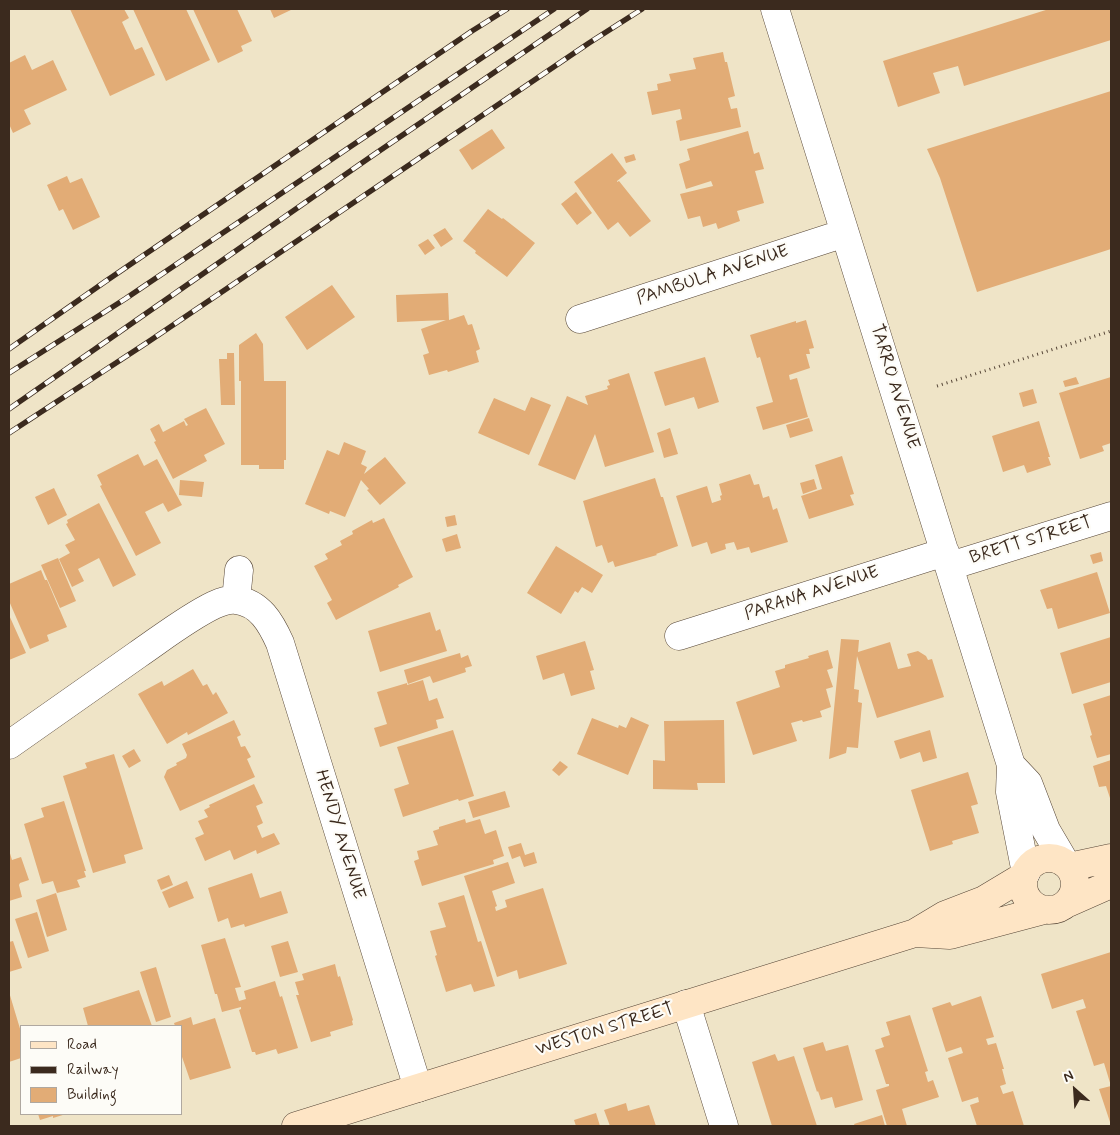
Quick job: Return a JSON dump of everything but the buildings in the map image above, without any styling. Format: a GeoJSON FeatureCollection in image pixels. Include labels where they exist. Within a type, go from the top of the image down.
{"type":"FeatureCollection","features":[{"type":"Feature","properties":{"kind":"street","name":"TARRO AVENUE"},"geometry":{"type":"LineString","coordinates":[[775,9],[1012,765],[1010,792],[1025,874]]}},
{"type":"Feature","properties":{"kind":"street","name":"PAMBULA AVENUE"},"geometry":{"type":"LineString","coordinates":[[580,319],[845,233]]}},
{"type":"Feature","properties":{"kind":"street","name":"BRETT STREET"},"geometry":{"type":"LineString","coordinates":[[948,559],[1111,516]]}},
{"type":"Feature","properties":{"kind":"street","name":"PARANA AVENUE"},"geometry":{"type":"LineString","coordinates":[[678,636],[948,559]]}},
{"type":"Feature","properties":{"kind":"street"},"geometry":{"type":"LineString","coordinates":[[9,745],[201,612],[228,600],[236,600],[239,570]]}},
{"type":"Feature","properties":{"kind":"street","name":"HENDY AVENUE"},"geometry":{"type":"LineString","coordinates":[[236,600],[249,603],[262,612],[280,643],[418,1088]]}},
{"type":"Feature","properties":{"kind":"street","name":"TARRO AVENUE"},"geometry":{"type":"LineString","coordinates":[[1012,765],[1028,783],[1046,830],[1067,865]]}},
{"type":"Feature","properties":{"kind":"street"},"geometry":{"type":"LineString","coordinates":[[1052,858],[1067,865],[1074,874],[1074,891],[1056,906],[1032,904],[1024,889],[1025,874],[1031,865],[1039,860],[1052,858]]}},
{"type":"Feature","properties":{"kind":"street"},"geometry":{"type":"LineString","coordinates":[[1067,865],[1111,858]]}},
{"type":"Feature","properties":{"kind":"street","name":"WESTON STREET"},"geometry":{"type":"LineString","coordinates":[[296,1126],[915,933],[945,915],[984,900],[1025,874]]}},
{"type":"Feature","properties":{"kind":"street","name":"WESTON STREET"},"geometry":{"type":"LineString","coordinates":[[915,933],[950,935],[1056,906],[1111,884]]}},
{"type":"Feature","properties":{"kind":"street"},"geometry":{"type":"LineString","coordinates":[[686,1004],[724,1126]]}},
{"type":"Feature","properties":{"kind":"path"},"geometry":{"type":"LineString","coordinates":[[937,386],[1111,332]]}},
{"type":"Feature","properties":{"kind":"railway"},"geometry":{"type":"LineString","coordinates":[[9,349],[472,31],[507,9]]}},
{"type":"Feature","properties":{"kind":"railway"},"geometry":{"type":"LineString","coordinates":[[9,373],[125,299],[554,9]]}},
{"type":"Feature","properties":{"kind":"railway"},"geometry":{"type":"LineString","coordinates":[[9,409],[369,158],[587,9]]}},
{"type":"Feature","properties":{"kind":"railway"},"geometry":{"type":"LineString","coordinates":[[9,433],[148,342],[642,9]]}}]}
